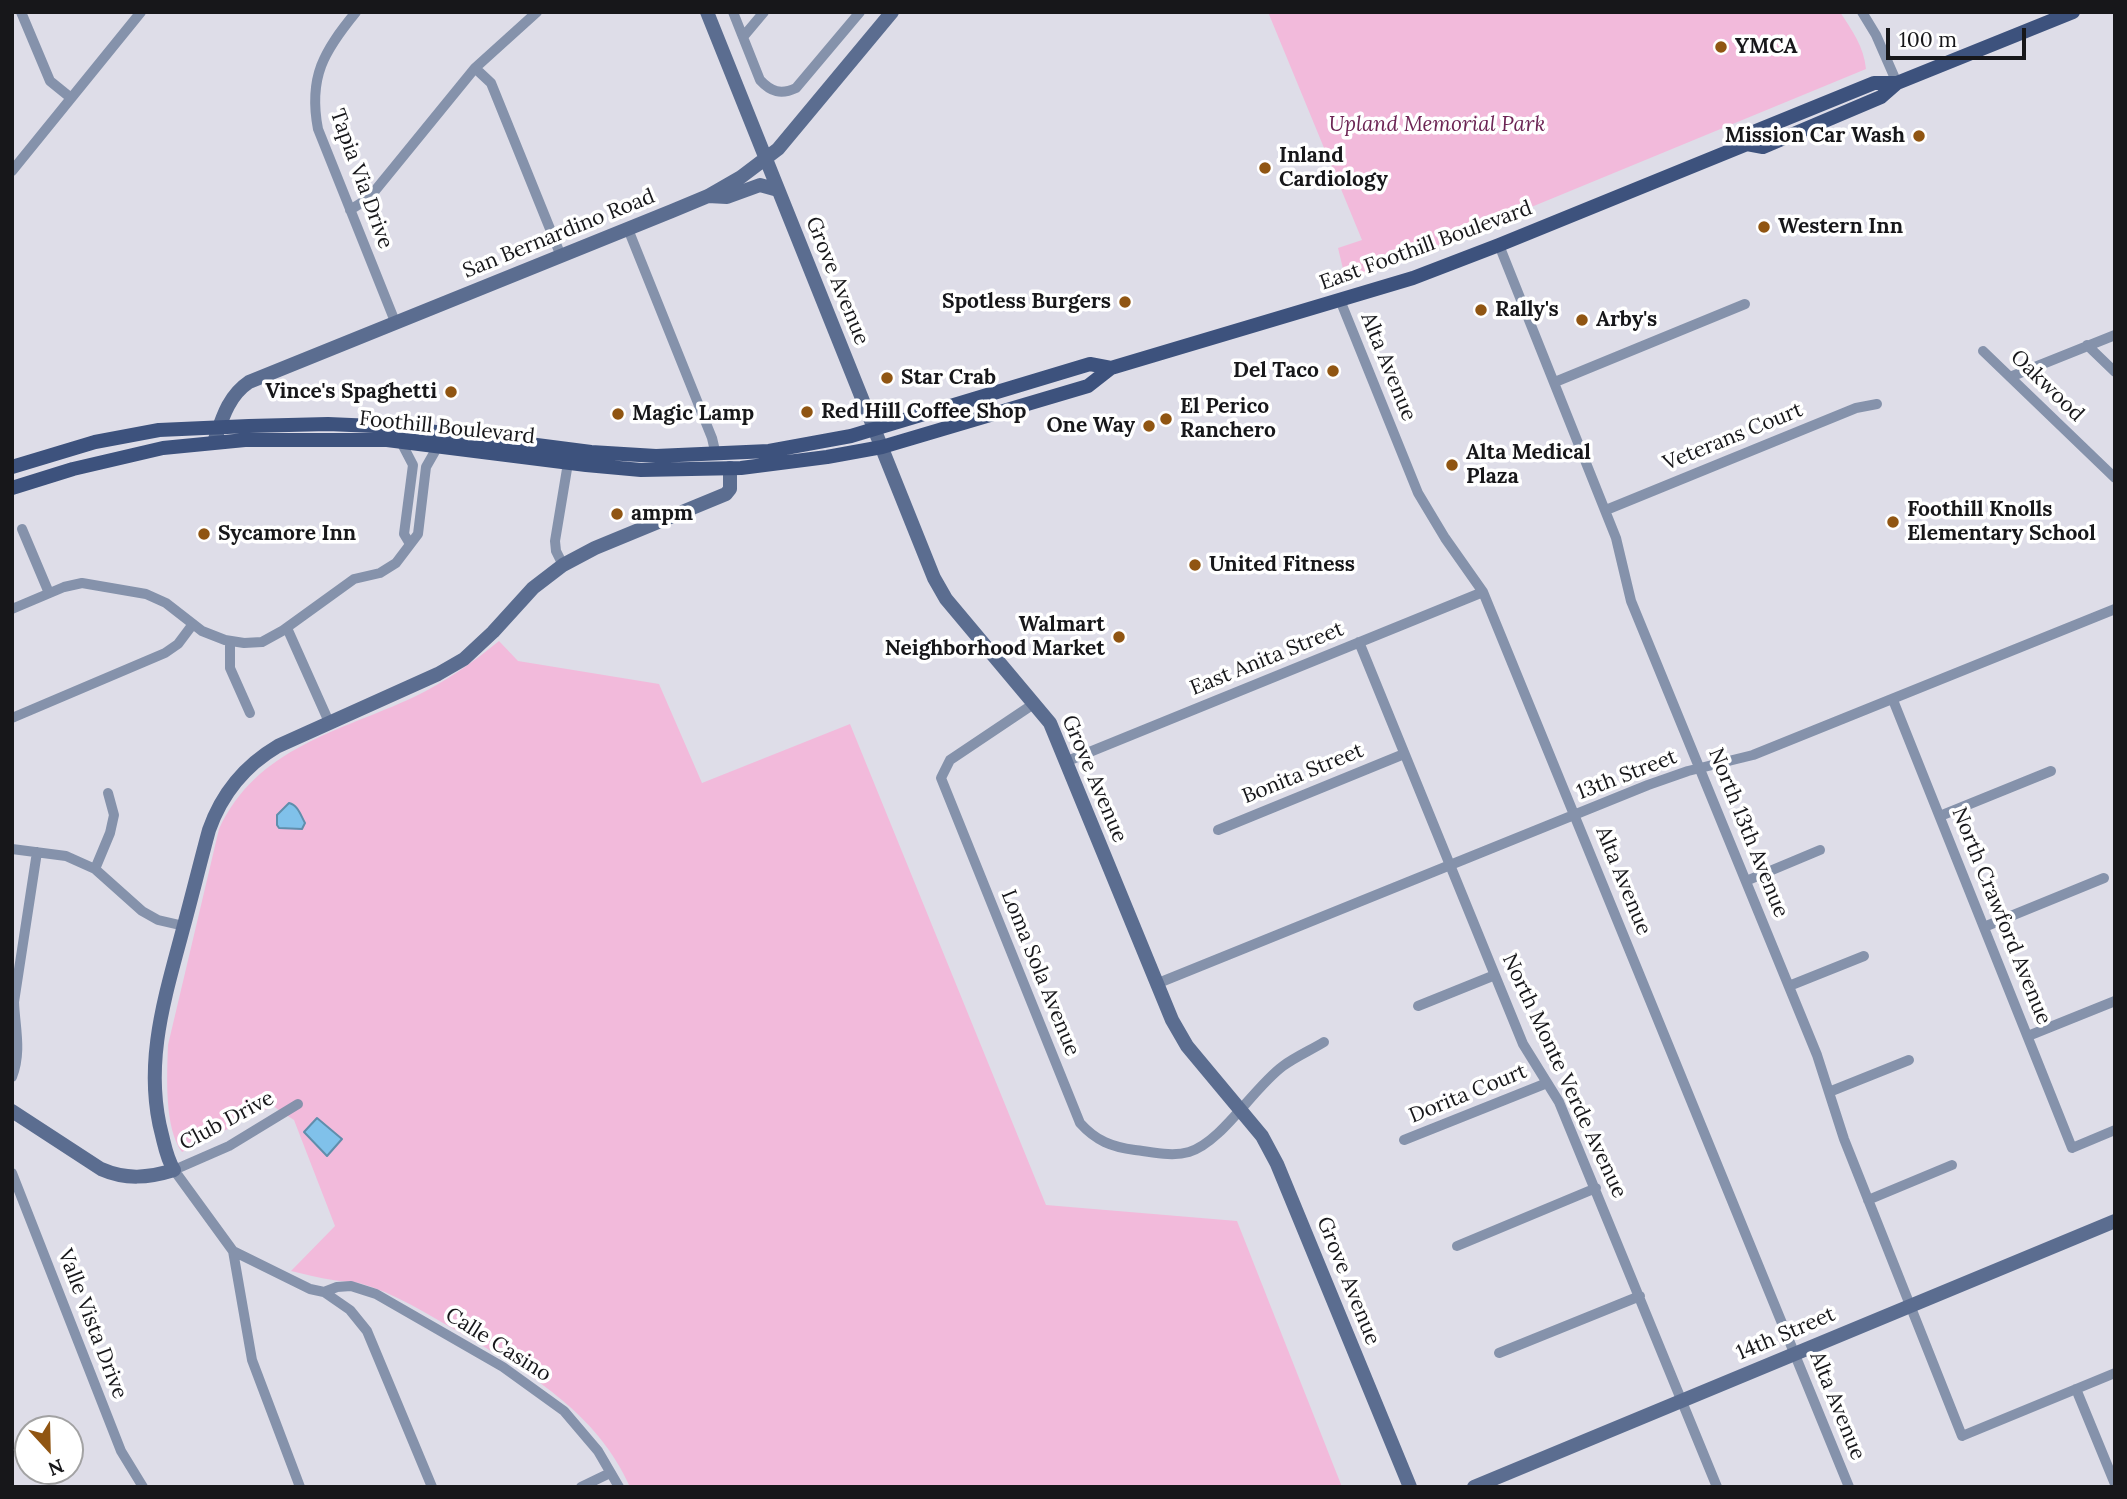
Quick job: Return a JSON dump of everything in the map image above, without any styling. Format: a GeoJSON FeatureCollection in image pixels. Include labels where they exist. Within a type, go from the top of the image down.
{"type":"FeatureCollection","features":[{"type":"Feature","properties":{"kind":"main road","name":"East Foothill Boulevard"},"geometry":{"type":"LineString","coordinates":[[881,447],[1088,386],[1111,369],[1413,278],[1747,144],[1763,147],[1881,97],[1897,83],[2073,12]]}},
{"type":"Feature","properties":{"kind":"main road","name":"East Foothill Boulevard"},"geometry":{"type":"LineString","coordinates":[[874,429],[1090,364],[1111,369]]}},
{"type":"Feature","properties":{"kind":"main road","name":"Foothill Boulevard"},"geometry":{"type":"LineString","coordinates":[[12,467],[95,442],[146,432],[219,426],[328,424],[397,427],[641,470],[730,468],[827,457],[881,447]]}},
{"type":"Feature","properties":{"kind":"main road","name":"Foothill Boulevard"},"geometry":{"type":"LineString","coordinates":[[12,488],[121,457],[163,448],[214,442],[313,438],[401,442],[569,456],[716,455],[822,443],[874,429]]}},
{"type":"Feature","properties":{"kind":"street"},"geometry":{"type":"LineString","coordinates":[[21,12],[50,81],[71,98]]}},
{"type":"Feature","properties":{"kind":"street"},"geometry":{"type":"LineString","coordinates":[[12,171],[141,12]]}},
{"type":"Feature","properties":{"kind":"street","name":"Tapia Via Drive"},"geometry":{"type":"LineString","coordinates":[[356,12],[323,58],[314,99],[318,129],[396,324]]}},
{"type":"Feature","properties":{"kind":"street"},"geometry":{"type":"LineString","coordinates":[[350,210],[369,198],[475,68],[537,12]]}},
{"type":"Feature","properties":{"kind":"street","name":"Grove Avenue"},"geometry":{"type":"LineString","coordinates":[[707,12],[934,578],[946,599],[1050,723],[1156,984],[1187,1046],[1262,1136],[1278,1164],[1410,1487]]}},
{"type":"Feature","properties":{"kind":"street"},"geometry":{"type":"LineString","coordinates":[[733,12],[760,80],[766,87],[786,93],[796,88],[860,12]]}},
{"type":"Feature","properties":{"kind":"street"},"geometry":{"type":"LineString","coordinates":[[743,37],[764,12]]}},
{"type":"Feature","properties":{"kind":"street","name":"San Bernardino Road"},"geometry":{"type":"LineString","coordinates":[[214,442],[230,400],[249,382],[708,196],[765,160],[779,148],[892,12]]}},
{"type":"Feature","properties":{"kind":"street"},"geometry":{"type":"LineString","coordinates":[[1862,12],[1876,35],[1897,83]]}},
{"type":"Feature","properties":{"kind":"street"},"geometry":{"type":"LineString","coordinates":[[475,68],[491,83],[561,256]]}},
{"type":"Feature","properties":{"kind":"street"},"geometry":{"type":"LineString","coordinates":[[708,196],[727,197],[760,185],[778,190]]}},
{"type":"Feature","properties":{"kind":"street"},"geometry":{"type":"LineString","coordinates":[[628,229],[712,438],[716,455]]}},
{"type":"Feature","properties":{"kind":"street","name":"North 13th Avenue"},"geometry":{"type":"LineString","coordinates":[[1499,245],[1606,510],[1616,538],[1631,601],[1817,1055],[1844,1139],[1962,1436],[2076,1389]]}},
{"type":"Feature","properties":{"kind":"street","name":"Alta Avenue"},"geometry":{"type":"LineString","coordinates":[[1340,300],[1418,493],[1445,538],[1483,592],[1849,1487]]}},
{"type":"Feature","properties":{"kind":"street"},"geometry":{"type":"LineString","coordinates":[[1555,382],[1745,304]]}},
{"type":"Feature","properties":{"kind":"street"},"geometry":{"type":"LineString","coordinates":[[2010,377],[2115,335]]}},
{"type":"Feature","properties":{"kind":"street"},"geometry":{"type":"LineString","coordinates":[[2087,345],[2115,372]]}},
{"type":"Feature","properties":{"kind":"street","name":"Oakwood"},"geometry":{"type":"LineString","coordinates":[[1983,351],[2115,478]]}},
{"type":"Feature","properties":{"kind":"street","name":"Veterans Court"},"geometry":{"type":"LineString","coordinates":[[1606,510],[1856,408],[1877,404]]}},
{"type":"Feature","properties":{"kind":"street"},"geometry":{"type":"LineString","coordinates":[[401,442],[413,465],[404,534],[410,544]]}},
{"type":"Feature","properties":{"kind":"street"},"geometry":{"type":"LineString","coordinates":[[12,609],[64,587],[82,583],[146,594],[166,603],[202,631],[230,641],[262,642],[287,628],[354,579],[380,573],[396,562],[418,534],[426,467],[438,446]]}},
{"type":"Feature","properties":{"kind":"street"},"geometry":{"type":"LineString","coordinates":[[563,565],[556,551],[555,541],[569,456]]}},
{"type":"Feature","properties":{"kind":"street"},"geometry":{"type":"LineString","coordinates":[[413,465],[426,467]]}},
{"type":"Feature","properties":{"kind":"street"},"geometry":{"type":"LineString","coordinates":[[300,1487],[251,1360],[233,1251],[168,1160],[159,1125],[154,1072],[159,1022],[209,830],[218,808],[233,783],[261,756],[464,659],[533,588],[563,565],[612,541],[720,497],[730,489],[730,468]]}},
{"type":"Feature","properties":{"kind":"street"},"geometry":{"type":"LineString","coordinates":[[405,520],[419,522]]}},
{"type":"Feature","properties":{"kind":"street"},"geometry":{"type":"LineString","coordinates":[[22,529],[49,593]]}},
{"type":"Feature","properties":{"kind":"street","name":"East Anita Street"},"geometry":{"type":"LineString","coordinates":[[1065,762],[1483,592]]}},
{"type":"Feature","properties":{"kind":"street","name":"13th Street"},"geometry":{"type":"LineString","coordinates":[[1156,984],[1451,867],[1648,785],[1753,755],[2114,611]]}},
{"type":"Feature","properties":{"kind":"street"},"geometry":{"type":"LineString","coordinates":[[12,718],[165,653],[178,644],[193,624]]}},
{"type":"Feature","properties":{"kind":"street"},"geometry":{"type":"LineString","coordinates":[[287,628],[329,722]]}},
{"type":"Feature","properties":{"kind":"street"},"geometry":{"type":"LineString","coordinates":[[230,641],[230,668],[250,713]]}},
{"type":"Feature","properties":{"kind":"street","name":"North Monte Verde Avenue"},"geometry":{"type":"LineString","coordinates":[[1359,642],[1523,1044],[1559,1102],[1717,1487]]}},
{"type":"Feature","properties":{"kind":"street","name":"North Crawford Avenue"},"geometry":{"type":"LineString","coordinates":[[1893,699],[2072,1148],[2115,1130]]}},
{"type":"Feature","properties":{"kind":"street","name":"Loma Sola Avenue"},"geometry":{"type":"LineString","coordinates":[[1035,703],[950,760],[941,778],[1080,1123],[1103,1143],[1122,1149],[1167,1154],[1188,1153],[1209,1142],[1283,1066],[1324,1042]]}},
{"type":"Feature","properties":{"kind":"street","name":"Bonita Street"},"geometry":{"type":"LineString","coordinates":[[1218,830],[1404,754]]}},
{"type":"Feature","properties":{"kind":"street"},"geometry":{"type":"LineString","coordinates":[[1940,816],[2050,771]]}},
{"type":"Feature","properties":{"kind":"street"},"geometry":{"type":"LineString","coordinates":[[95,869],[110,833],[114,815],[108,793]]}},
{"type":"Feature","properties":{"kind":"street"},"geometry":{"type":"LineString","coordinates":[[12,849],[66,856],[95,869],[142,911],[158,920],[184,926]]}},
{"type":"Feature","properties":{"kind":"street"},"geometry":{"type":"LineString","coordinates":[[1746,881],[1820,850]]}},
{"type":"Feature","properties":{"kind":"street"},"geometry":{"type":"LineString","coordinates":[[12,1077],[17,1064],[19,1044],[14,1002],[37,852]]}},
{"type":"Feature","properties":{"kind":"street"},"geometry":{"type":"LineString","coordinates":[[1984,927],[2104,878]]}},
{"type":"Feature","properties":{"kind":"street"},"geometry":{"type":"LineString","coordinates":[[1789,986],[1864,956]]}},
{"type":"Feature","properties":{"kind":"street"},"geometry":{"type":"LineString","coordinates":[[1418,1006],[1495,975]]}},
{"type":"Feature","properties":{"kind":"street"},"geometry":{"type":"LineString","coordinates":[[2028,1036],[2115,1001]]}},
{"type":"Feature","properties":{"kind":"street"},"geometry":{"type":"LineString","coordinates":[[1829,1092],[1909,1059]]}},
{"type":"Feature","properties":{"kind":"street","name":"Dorita Court"},"geometry":{"type":"LineString","coordinates":[[1404,1140],[1547,1083]]}},
{"type":"Feature","properties":{"kind":"street","name":"Club Drive"},"geometry":{"type":"LineString","coordinates":[[174,1170],[229,1146],[298,1104]]}},
{"type":"Feature","properties":{"kind":"street"},"geometry":{"type":"LineString","coordinates":[[12,1111],[101,1169],[115,1175],[147,1176],[174,1170]]}},
{"type":"Feature","properties":{"kind":"street"},"geometry":{"type":"LineString","coordinates":[[1868,1200],[1952,1165]]}},
{"type":"Feature","properties":{"kind":"street","name":"Valle Vista Drive"},"geometry":{"type":"LineString","coordinates":[[12,1173],[121,1451],[143,1487]]}},
{"type":"Feature","properties":{"kind":"street"},"geometry":{"type":"LineString","coordinates":[[1457,1246],[1595,1188]]}},
{"type":"Feature","properties":{"kind":"street","name":"14th Street"},"geometry":{"type":"LineString","coordinates":[[1474,1487],[2115,1221]]}},
{"type":"Feature","properties":{"kind":"street"},"geometry":{"type":"LineString","coordinates":[[233,1251],[310,1289],[324,1292],[350,1310],[367,1331],[432,1487]]}},
{"type":"Feature","properties":{"kind":"street","name":"Calle Casino"},"geometry":{"type":"LineString","coordinates":[[324,1292],[351,1286],[376,1294],[503,1367],[564,1411],[590,1441],[619,1487]]}},
{"type":"Feature","properties":{"kind":"street"},"geometry":{"type":"LineString","coordinates":[[1499,1353],[1640,1296]]}},
{"type":"Feature","properties":{"kind":"street"},"geometry":{"type":"LineString","coordinates":[[2115,1373],[2076,1389],[2115,1484]]}},
{"type":"Feature","properties":{"kind":"street"},"geometry":{"type":"LineString","coordinates":[[581,1487],[610,1473]]}},
{"type":"Feature","properties":{"kind":"green space","name":"Upland Memorial Park"},"geometry":{"type":"Polygon","coordinates":[[[1268,12],[1840,12],[1860,46],[1866,69],[1415,255],[1363,275],[1345,277],[1338,248],[1362,240],[1268,12]]]}},
{"type":"Feature","properties":{"kind":"green space"},"geometry":{"type":"Polygon","coordinates":[[[499,641],[518,661],[659,684],[702,783],[850,724],[1046,1205],[1237,1221],[1342,1487],[630,1487],[616,1460],[579,1416],[558,1396],[510,1363],[423,1311],[385,1292],[359,1283],[291,1271],[335,1226],[294,1120],[273,1106],[182,1152],[176,1142],[169,1116],[168,1045],[219,829],[235,801],[255,779],[278,760],[303,745],[414,697],[458,672],[499,641]]]}},
{"type":"Feature","properties":{"kind":"water"},"geometry":{"type":"Polygon","coordinates":[[[289,803],[297,808],[305,823],[302,829],[279,828],[277,825],[277,815],[289,803]]]}},
{"type":"Feature","properties":{"kind":"water"},"geometry":{"type":"Polygon","coordinates":[[[317,1118],[342,1139],[327,1156],[304,1132],[317,1118]]]}},
{"type":"Feature","properties":{"kind":"place","name":"YMCA"},"geometry":{"type":"Point","coordinates":[1721,47]}},
{"type":"Feature","properties":{"kind":"place","name":"Mission Car Wash"},"geometry":{"type":"Point","coordinates":[1919,136]}},
{"type":"Feature","properties":{"kind":"place","name":"Inland Cardiology"},"geometry":{"type":"Point","coordinates":[1265,168]}},
{"type":"Feature","properties":{"kind":"place","name":"Western Inn"},"geometry":{"type":"Point","coordinates":[1764,227]}},
{"type":"Feature","properties":{"kind":"place","name":"Spotless Burgers"},"geometry":{"type":"Point","coordinates":[1125,302]}},
{"type":"Feature","properties":{"kind":"place","name":"Rally's"},"geometry":{"type":"Point","coordinates":[1481,310]}},
{"type":"Feature","properties":{"kind":"place","name":"Arby's"},"geometry":{"type":"Point","coordinates":[1582,320]}},
{"type":"Feature","properties":{"kind":"place","name":"Del Taco"},"geometry":{"type":"Point","coordinates":[1333,371]}},
{"type":"Feature","properties":{"kind":"place","name":"Star Crab"},"geometry":{"type":"Point","coordinates":[887,378]}},
{"type":"Feature","properties":{"kind":"place","name":"Vince's Spaghetti"},"geometry":{"type":"Point","coordinates":[451,392]}},
{"type":"Feature","properties":{"kind":"place","name":"Red Hill Coffee Shop"},"geometry":{"type":"Point","coordinates":[807,412]}},
{"type":"Feature","properties":{"kind":"place","name":"Magic Lamp"},"geometry":{"type":"Point","coordinates":[618,414]}},
{"type":"Feature","properties":{"kind":"place","name":"El Perico Ranchero"},"geometry":{"type":"Point","coordinates":[1166,419]}},
{"type":"Feature","properties":{"kind":"place","name":"One Way"},"geometry":{"type":"Point","coordinates":[1149,426]}},
{"type":"Feature","properties":{"kind":"place","name":"Alta Medical Plaza"},"geometry":{"type":"Point","coordinates":[1452,465]}},
{"type":"Feature","properties":{"kind":"place","name":"ampm"},"geometry":{"type":"Point","coordinates":[617,514]}},
{"type":"Feature","properties":{"kind":"place","name":"Foothill Knolls Elementary School"},"geometry":{"type":"Point","coordinates":[1893,522]}},
{"type":"Feature","properties":{"kind":"place","name":"Sycamore Inn"},"geometry":{"type":"Point","coordinates":[204,534]}},
{"type":"Feature","properties":{"kind":"place","name":"United Fitness"},"geometry":{"type":"Point","coordinates":[1195,565]}},
{"type":"Feature","properties":{"kind":"place","name":"Walmart Neighborhood Market"},"geometry":{"type":"Point","coordinates":[1119,637]}}]}
